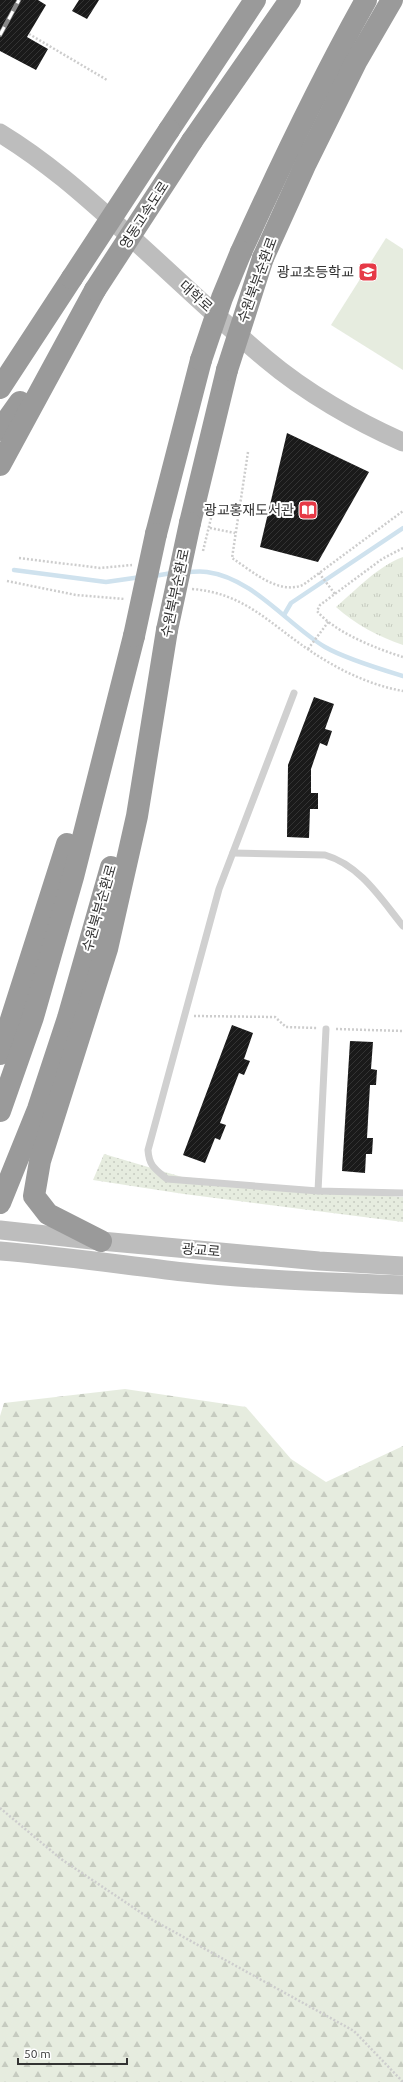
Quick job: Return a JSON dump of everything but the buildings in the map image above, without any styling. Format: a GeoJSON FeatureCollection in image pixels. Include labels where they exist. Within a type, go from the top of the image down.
{"type":"FeatureCollection","features":[{"type":"Feature","properties":{"kind":"highway","name":"영동고속도로"},"geometry":{"type":"LineString","coordinates":[[0,388],[255,0]]}},
{"type":"Feature","properties":{"kind":"highway","name":"영동고속도로"},"geometry":{"type":"LineString","coordinates":[[0,430],[95,290],[192,141],[290,0]]}},
{"type":"Feature","properties":{"kind":"highway","name":"수원북부순환로"},"geometry":{"type":"LineString","coordinates":[[0,1111],[33,1017],[73,877],[134,636],[156,534],[201,360],[222,298],[285,154],[366,0]]}},
{"type":"Feature","properties":{"kind":"highway","name":"수원북부순환로"},"geometry":{"type":"LineString","coordinates":[[0,1203],[38,1109],[68,1018],[107,882],[167,630],[200,526],[226,370],[263,258],[306,162],[356,62],[392,0]]}},
{"type":"Feature","properties":{"kind":"highway"},"geometry":{"type":"LineString","coordinates":[[0,367],[72,278]]}},
{"type":"Feature","properties":{"kind":"highway"},"geometry":{"type":"LineString","coordinates":[[0,466],[95,290]]}},
{"type":"Feature","properties":{"kind":"highway"},"geometry":{"type":"LineString","coordinates":[[101,1241],[48,1214],[34,1196],[40,1161],[107,949],[138,816],[167,630]]}},
{"type":"Feature","properties":{"kind":"highway"},"geometry":{"type":"LineString","coordinates":[[0,1054],[134,636]]}},
{"type":"Feature","properties":{"kind":"main road","name":"대학로"},"geometry":{"type":"LineString","coordinates":[[0,133],[32,152],[68,180],[267,360],[325,400],[376,429],[403,442]]}},
{"type":"Feature","properties":{"kind":"main road","name":"광교로"},"geometry":{"type":"LineString","coordinates":[[0,1230],[319,1261],[403,1266]]}},
{"type":"Feature","properties":{"kind":"main road","name":"광교로"},"geometry":{"type":"LineString","coordinates":[[0,1251],[185,1272],[311,1282],[403,1285]]}},
{"type":"Feature","properties":{"kind":"lane"},"geometry":{"type":"LineString","coordinates":[[294,693],[219,889],[209,921],[185,1016],[148,1150],[151,1166],[167,1179],[318,1191],[403,1193]]}},
{"type":"Feature","properties":{"kind":"lane"},"geometry":{"type":"LineString","coordinates":[[233,852],[325,854],[338,858],[373,889],[403,926]]}},
{"type":"Feature","properties":{"kind":"lane"},"geometry":{"type":"LineString","coordinates":[[318,1191],[326,1029]]}},
{"type":"Feature","properties":{"kind":"path"},"geometry":{"type":"LineString","coordinates":[[29,34],[107,80]]}},
{"type":"Feature","properties":{"kind":"path"},"geometry":{"type":"LineString","coordinates":[[248,452],[232,558],[281,587],[293,589],[303,585],[403,511]]}},
{"type":"Feature","properties":{"kind":"path"},"geometry":{"type":"LineString","coordinates":[[200,526],[235,534]]}},
{"type":"Feature","properties":{"kind":"path"},"geometry":{"type":"LineString","coordinates":[[403,548],[382,559],[320,605],[317,611],[352,636],[403,657]]}},
{"type":"Feature","properties":{"kind":"path"},"geometry":{"type":"LineString","coordinates":[[319,573],[335,594]]}},
{"type":"Feature","properties":{"kind":"path"},"geometry":{"type":"LineString","coordinates":[[7,581],[76,595],[128,599]]}},
{"type":"Feature","properties":{"kind":"path"},"geometry":{"type":"LineString","coordinates":[[185,590],[210,590],[228,595],[245,604],[308,649],[348,672],[372,683],[403,692]]}},
{"type":"Feature","properties":{"kind":"path"},"geometry":{"type":"LineString","coordinates":[[308,649],[329,621]]}},
{"type":"Feature","properties":{"kind":"path"},"geometry":{"type":"LineString","coordinates":[[185,1016],[275,1017],[286,1027],[403,1031]]}},
{"type":"Feature","properties":{"kind":"path"},"geometry":{"type":"LineString","coordinates":[[0,1808],[61,1859],[149,1918],[354,2031],[403,2082]]}},
{"type":"Feature","properties":{"kind":"green space"},"geometry":{"type":"Polygon","coordinates":[[[386,238],[403,249],[403,370],[331,325],[386,238]]]}},
{"type":"Feature","properties":{"kind":"green space"},"geometry":{"type":"Polygon","coordinates":[[[403,557],[403,645],[368,629],[351,619],[336,607],[376,572],[403,557]]]}},
{"type":"Feature","properties":{"kind":"green space"},"geometry":{"type":"Polygon","coordinates":[[[104,1154],[182,1177],[403,1197],[403,1222],[184,1194],[93,1180],[104,1154]]]}},
{"type":"Feature","properties":{"kind":"green space"},"geometry":{"type":"Polygon","coordinates":[[[125,1389],[246,1407],[291,1459],[326,1482],[403,1446],[403,2082],[0,2082],[0,1416],[4,1403],[125,1389]]]}},
{"type":"Feature","properties":{"kind":"waterway"},"geometry":{"type":"LineString","coordinates":[[284,615],[291,603],[403,528]]}},
{"type":"Feature","properties":{"kind":"waterway"},"geometry":{"type":"LineString","coordinates":[[14,570],[106,582],[141,577]]}},
{"type":"Feature","properties":{"kind":"waterway"},"geometry":{"type":"LineString","coordinates":[[186,572],[207,572],[224,576],[240,583],[255,593],[311,638],[325,647],[353,660],[403,676]]}},
{"type":"Feature","properties":{"kind":"waterway"},"geometry":{"type":"LineString","coordinates":[[154,576],[172,573]]}},
{"type":"Feature","properties":{"kind":"railway"},"geometry":{"type":"LineString","coordinates":[[0,35],[19,0]]}},
{"type":"Feature","properties":{"kind":"place","name":"광교초등학교"},"geometry":{"type":"Point","coordinates":[368,272]}},
{"type":"Feature","properties":{"kind":"place","name":"광교홍재도서관"},"geometry":{"type":"Point","coordinates":[308,510]}}]}
